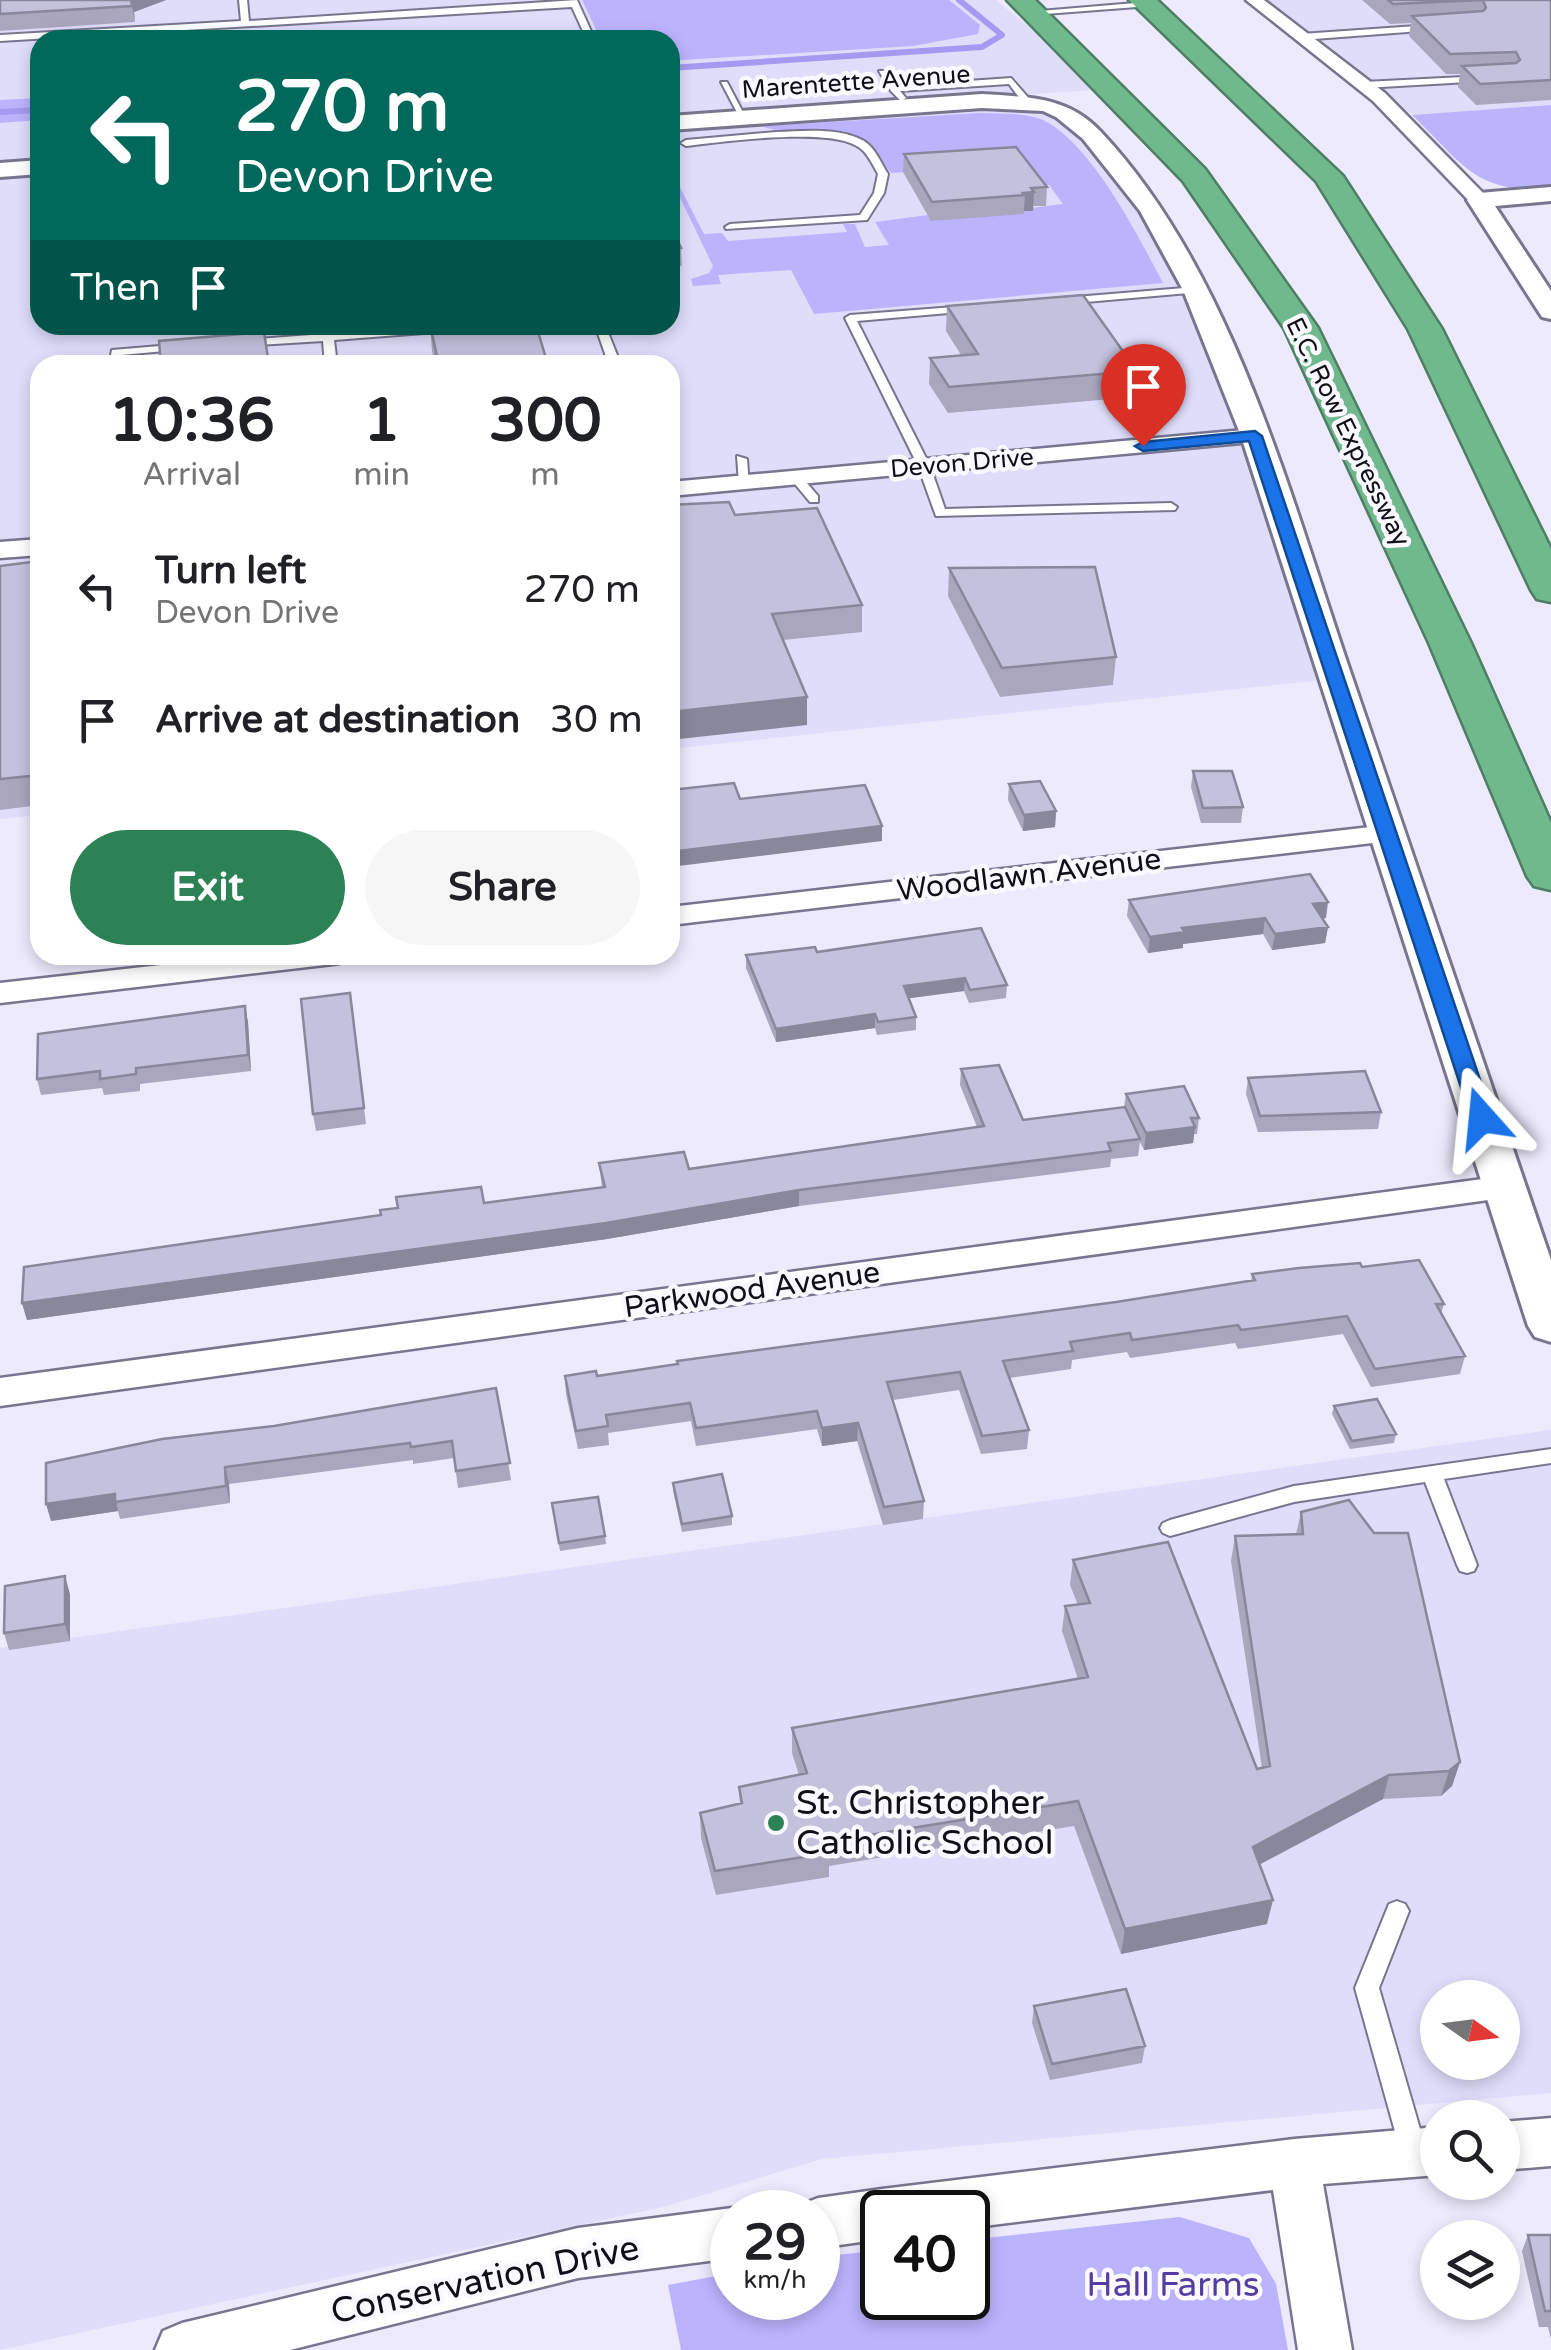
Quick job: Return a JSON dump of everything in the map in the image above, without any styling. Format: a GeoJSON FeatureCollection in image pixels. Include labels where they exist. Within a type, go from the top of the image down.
{"type":"FeatureCollection","features":[{"type":"Feature","properties":{"kind":"highway"},"geometry":{"type":"LineString","coordinates":[[1152,1],[1328,176],[1425,329],[1551,590]]}},
{"type":"Feature","properties":{"kind":"highway","name":"E.C. Row Expressway"},"geometry":{"type":"LineString","coordinates":[[1026,6],[1194,175],[1302,328],[1450,643],[1551,876]]}},
{"type":"Feature","properties":{"kind":"street"},"geometry":{"type":"LineString","coordinates":[[1254,0],[1364,86],[1451,168],[1479,200],[1551,310]]}},
{"type":"Feature","properties":{"kind":"street","name":"Marentette Avenue"},"geometry":{"type":"LineString","coordinates":[[680,123],[745,125],[901,98],[1036,104],[1064,112],[1091,134],[1151,209],[1196,290]]}},
{"type":"Feature","properties":{"kind":"street"},"geometry":{"type":"LineString","coordinates":[[0,170],[30,168]]}},
{"type":"Feature","properties":{"kind":"street"},"geometry":{"type":"LineString","coordinates":[[1479,200],[1550,196]]}},
{"type":"Feature","properties":{"kind":"street"},"geometry":{"type":"LineString","coordinates":[[1196,290],[1255,436],[1551,1326]]}},
{"type":"Feature","properties":{"kind":"street","name":"Devon Drive"},"geometry":{"type":"LineString","coordinates":[[680,487],[743,471],[796,478],[1255,436]]}},
{"type":"Feature","properties":{"kind":"street"},"geometry":{"type":"LineString","coordinates":[[0,550],[30,547]]}},
{"type":"Feature","properties":{"kind":"street","name":"Woodlawn Avenue"},"geometry":{"type":"LineString","coordinates":[[680,915],[1388,834]]}},
{"type":"Feature","properties":{"kind":"street"},"geometry":{"type":"LineString","coordinates":[[0,993],[245,965]]}},
{"type":"Feature","properties":{"kind":"street","name":"Parkwood Avenue"},"geometry":{"type":"LineString","coordinates":[[0,1392],[1505,1188]]}},
{"type":"Feature","properties":{"kind":"street"},"geometry":{"type":"LineString","coordinates":[[1520,2145],[1551,2142]]}},
{"type":"Feature","properties":{"kind":"street"},"geometry":{"type":"LineString","coordinates":[[990,2201],[1294,2163],[1420,2152]]}},
{"type":"Feature","properties":{"kind":"street"},"geometry":{"type":"LineString","coordinates":[[1294,2163],[1325,2350]]}},
{"type":"Feature","properties":{"kind":"street","name":"Conservation Drive"},"geometry":{"type":"LineString","coordinates":[[182,2350],[578,2253],[710,2236]]}},
{"type":"Feature","properties":{"kind":"lane"},"geometry":{"type":"LineString","coordinates":[[242,0],[245,24]]}},
{"type":"Feature","properties":{"kind":"lane"},"geometry":{"type":"LineString","coordinates":[[1026,6],[1152,1]]}},
{"type":"Feature","properties":{"kind":"lane"},"geometry":{"type":"LineString","coordinates":[[140,30],[574,2],[587,30]]}},
{"type":"Feature","properties":{"kind":"lane"},"geometry":{"type":"LineString","coordinates":[[1302,37],[1440,27]]}},
{"type":"Feature","properties":{"kind":"lane"},"geometry":{"type":"LineString","coordinates":[[0,38],[30,36]]}},
{"type":"Feature","properties":{"kind":"lane"},"geometry":{"type":"LineString","coordinates":[[882,73],[901,98]]}},
{"type":"Feature","properties":{"kind":"lane"},"geometry":{"type":"LineString","coordinates":[[1364,86],[1491,79]]}},
{"type":"Feature","properties":{"kind":"lane"},"geometry":{"type":"LineString","coordinates":[[724,84],[745,125]]}},
{"type":"Feature","properties":{"kind":"lane"},"geometry":{"type":"LineString","coordinates":[[686,142],[745,125],[852,138],[865,145],[882,174],[880,193],[863,218],[730,227]]}},
{"type":"Feature","properties":{"kind":"lane"},"geometry":{"type":"LineString","coordinates":[[1040,303],[1196,290]]}},
{"type":"Feature","properties":{"kind":"lane"},"geometry":{"type":"LineString","coordinates":[[1078,300],[1089,314]]}},
{"type":"Feature","properties":{"kind":"lane"},"geometry":{"type":"LineString","coordinates":[[983,308],[850,318],[924,466],[940,514],[1171,507]]}},
{"type":"Feature","properties":{"kind":"lane"},"geometry":{"type":"LineString","coordinates":[[231,344],[343,335]]}},
{"type":"Feature","properties":{"kind":"lane"},"geometry":{"type":"LineString","coordinates":[[328,336],[330,355]]}},
{"type":"Feature","properties":{"kind":"lane"},"geometry":{"type":"LineString","coordinates":[[116,355],[193,347]]}},
{"type":"Feature","properties":{"kind":"lane"},"geometry":{"type":"LineString","coordinates":[[1120,358],[1150,402]]}},
{"type":"Feature","properties":{"kind":"lane"},"geometry":{"type":"LineString","coordinates":[[796,478],[814,498]]}},
{"type":"Feature","properties":{"kind":"lane"},"geometry":{"type":"LineString","coordinates":[[1170,1528],[1294,1494],[1551,1456]]}},
{"type":"Feature","properties":{"kind":"lane"},"geometry":{"type":"LineString","coordinates":[[1432,1473],[1467,1564]]}},
{"type":"Feature","properties":{"kind":"lane"},"geometry":{"type":"LineString","coordinates":[[1397,1911],[1367,1988],[1420,2135]]}},
{"type":"Feature","properties":{"kind":"shaded area"},"geometry":{"type":"Polygon","coordinates":[[[0,0],[996,0],[1051,45],[1093,90],[680,118],[680,30],[30,30],[30,164],[0,165],[0,0]]]}},
{"type":"Feature","properties":{"kind":"shaded area"},"geometry":{"type":"Polygon","coordinates":[[[1267,0],[1551,0],[1551,105],[1412,115],[1267,0]]]}},
{"type":"Feature","properties":{"kind":"shaded area"},"geometry":{"type":"Polygon","coordinates":[[[999,104],[1035,108],[1066,119],[1126,186],[1175,263],[1235,412],[1322,680],[680,748],[680,355],[30,355],[30,816],[0,819],[0,173],[30,172],[30,335],[680,335],[680,125],[999,104]]]}},
{"type":"Feature","properties":{"kind":"shaded area","name":"St. Christopher Catholic School"},"geometry":{"type":"Polygon","coordinates":[[[1551,1430],[1551,2093],[1420,2100],[1420,2105],[822,2159],[663,2207],[0,2350],[0,1648],[1551,1430]]]}},
{"type":"Feature","properties":{"kind":"green space"},"geometry":{"type":"Polygon","coordinates":[[[582,0],[949,0],[980,25],[978,34],[913,46],[682,60],[680,30],[596,30],[582,0]]]}},
{"type":"Feature","properties":{"kind":"green space"},"geometry":{"type":"Polygon","coordinates":[[[30,98],[30,121],[0,123],[0,100],[30,98]]]}},
{"type":"Feature","properties":{"kind":"green space"},"geometry":{"type":"Polygon","coordinates":[[[1551,105],[1551,189],[1525,189],[1487,181],[1458,161],[1412,115],[1551,105]]]}},
{"type":"Feature","properties":{"kind":"green space"},"geometry":{"type":"Polygon","coordinates":[[[980,113],[1036,117],[1061,132],[1096,170],[1163,283],[814,314],[791,270],[718,275],[721,284],[693,286],[691,279],[709,273],[713,266],[680,198],[680,187],[704,234],[722,233],[728,241],[847,232],[843,224],[855,224],[865,247],[889,245],[875,222],[928,215],[932,221],[1063,204],[1049,185],[1031,186],[1014,165],[891,173],[874,151],[845,132],[782,131],[760,126],[980,113]]]}},
{"type":"Feature","properties":{"kind":"green space","name":"Hall Farms"},"geometry":{"type":"Polygon","coordinates":[[[1180,2217],[1249,2238],[1276,2284],[1288,2350],[681,2350],[668,2285],[710,2277],[710,2320],[840,2320],[840,2255],[860,2252],[860,2320],[990,2320],[990,2238],[1180,2217]]]}},
{"type":"Feature","properties":{"kind":"building"},"geometry":{"type":"Polygon","coordinates":[[[0,0],[131,0],[132,6],[0,14],[0,0]]]}},
{"type":"Feature","properties":{"kind":"building"},"geometry":{"type":"Polygon","coordinates":[[[1388,0],[1483,0],[1393,4],[1388,0]]]}},
{"type":"Feature","properties":{"kind":"building"},"geometry":{"type":"Polygon","coordinates":[[[1483,0],[1551,0],[1551,80],[1480,84],[1462,66],[1516,63],[1520,60],[1516,52],[1450,54],[1412,16],[1483,11],[1483,0]]]}},
{"type":"Feature","properties":{"kind":"building"},"geometry":{"type":"Polygon","coordinates":[[[1016,147],[1047,187],[1031,188],[1034,192],[1025,195],[932,202],[904,154],[1016,147]]]}},
{"type":"Feature","properties":{"kind":"building"},"geometry":{"type":"Polygon","coordinates":[[[1083,295],[1137,371],[949,387],[930,358],[978,354],[947,306],[1083,295]]]}},
{"type":"Feature","properties":{"kind":"building"},"geometry":{"type":"Polygon","coordinates":[[[264,335],[267,355],[160,355],[159,341],[264,335]]]}},
{"type":"Feature","properties":{"kind":"building"},"geometry":{"type":"Polygon","coordinates":[[[432,335],[539,335],[545,355],[437,355],[432,335]]]}},
{"type":"Feature","properties":{"kind":"building"},"geometry":{"type":"Polygon","coordinates":[[[729,502],[735,515],[817,508],[862,605],[772,614],[807,697],[680,711],[680,504],[729,502]]]}},
{"type":"Feature","properties":{"kind":"building"},"geometry":{"type":"Polygon","coordinates":[[[30,562],[30,776],[0,779],[0,566],[30,562]]]}},
{"type":"Feature","properties":{"kind":"building"},"geometry":{"type":"Polygon","coordinates":[[[1095,567],[1116,657],[1002,668],[949,568],[1095,567]]]}},
{"type":"Feature","properties":{"kind":"building"},"geometry":{"type":"Polygon","coordinates":[[[1193,771],[1232,771],[1243,807],[1203,808],[1193,771]]]}},
{"type":"Feature","properties":{"kind":"building"},"geometry":{"type":"Polygon","coordinates":[[[1040,781],[1056,811],[1024,815],[1009,784],[1040,781]]]}},
{"type":"Feature","properties":{"kind":"building"},"geometry":{"type":"Polygon","coordinates":[[[734,783],[740,799],[865,785],[882,826],[680,851],[680,789],[734,783]]]}},
{"type":"Feature","properties":{"kind":"building"},"geometry":{"type":"Polygon","coordinates":[[[1310,874],[1328,902],[1313,904],[1328,927],[1275,934],[1265,918],[1182,928],[1185,932],[1150,937],[1129,900],[1310,874]]]}},
{"type":"Feature","properties":{"kind":"building"},"geometry":{"type":"Polygon","coordinates":[[[981,928],[1007,985],[970,990],[965,978],[904,986],[916,1017],[878,1022],[875,1014],[776,1029],[746,955],[815,947],[817,952],[981,928]]]}},
{"type":"Feature","properties":{"kind":"building"},"geometry":{"type":"Polygon","coordinates":[[[350,993],[364,1108],[313,1114],[301,999],[350,993]]]}},
{"type":"Feature","properties":{"kind":"building"},"geometry":{"type":"Polygon","coordinates":[[[245,1006],[248,1055],[136,1068],[136,1074],[100,1079],[100,1071],[37,1079],[38,1034],[245,1006]]]}},
{"type":"Feature","properties":{"kind":"building"},"geometry":{"type":"Polygon","coordinates":[[[999,1065],[1023,1120],[1125,1107],[1140,1139],[1108,1143],[1111,1151],[799,1190],[606,1223],[22,1303],[24,1267],[381,1215],[380,1210],[398,1208],[396,1197],[481,1187],[484,1203],[605,1187],[599,1163],[684,1152],[689,1169],[984,1126],[961,1069],[999,1065]]]}},
{"type":"Feature","properties":{"kind":"building"},"geometry":{"type":"Polygon","coordinates":[[[1365,1071],[1381,1112],[1260,1116],[1248,1078],[1365,1071]]]}},
{"type":"Feature","properties":{"kind":"building"},"geometry":{"type":"Polygon","coordinates":[[[1184,1086],[1199,1118],[1191,1118],[1195,1127],[1146,1133],[1126,1094],[1184,1086]]]}},
{"type":"Feature","properties":{"kind":"building"},"geometry":{"type":"Polygon","coordinates":[[[1419,1260],[1444,1304],[1436,1304],[1465,1356],[1375,1369],[1347,1316],[1241,1330],[1238,1325],[1132,1340],[1130,1333],[1070,1342],[1073,1351],[1003,1361],[1029,1430],[982,1436],[960,1372],[887,1382],[924,1501],[884,1507],[858,1423],[822,1428],[817,1411],[696,1428],[690,1403],[606,1415],[608,1426],[576,1431],[565,1376],[596,1371],[597,1376],[678,1364],[677,1361],[1116,1302],[1255,1280],[1252,1274],[1419,1260]]]}},
{"type":"Feature","properties":{"kind":"building"},"geometry":{"type":"Polygon","coordinates":[[[496,1388],[510,1463],[456,1471],[452,1441],[411,1447],[410,1443],[225,1467],[226,1486],[115,1502],[115,1494],[46,1504],[46,1463],[162,1439],[274,1426],[496,1388]]]}},
{"type":"Feature","properties":{"kind":"building"},"geometry":{"type":"Polygon","coordinates":[[[1377,1399],[1396,1434],[1352,1441],[1334,1406],[1377,1399]]]}},
{"type":"Feature","properties":{"kind":"building"},"geometry":{"type":"Polygon","coordinates":[[[722,1474],[732,1516],[682,1524],[673,1483],[722,1474]]]}},
{"type":"Feature","properties":{"kind":"building"},"geometry":{"type":"Polygon","coordinates":[[[598,1497],[605,1536],[559,1543],[552,1503],[598,1497]]]}},
{"type":"Feature","properties":{"kind":"building"},"geometry":{"type":"Polygon","coordinates":[[[1349,1500],[1374,1533],[1408,1533],[1460,1762],[1449,1771],[1389,1775],[1253,1847],[1273,1900],[1125,1929],[1078,1801],[826,1842],[829,1853],[715,1871],[700,1813],[742,1803],[739,1787],[807,1773],[792,1728],[1088,1677],[1065,1606],[1090,1603],[1073,1560],[1168,1542],[1257,1769],[1270,1766],[1235,1536],[1303,1534],[1301,1512],[1349,1500]]]}},
{"type":"Feature","properties":{"kind":"building"},"geometry":{"type":"Polygon","coordinates":[[[65,1576],[65,1624],[4,1633],[5,1586],[65,1576]]]}},
{"type":"Feature","properties":{"kind":"building"},"geometry":{"type":"Polygon","coordinates":[[[1126,1989],[1145,2046],[1052,2064],[1034,2006],[1126,1989]]]}},
{"type":"Feature","properties":{"kind":"building"},"geometry":{"type":"Polygon","coordinates":[[[1528,2235],[1551,2235],[1551,2311],[1545,2311],[1528,2235]]]}},
{"type":"Feature","properties":{"kind":"waterway"},"geometry":{"type":"LineString","coordinates":[[680,67],[982,47],[1002,35],[959,0]]}},
{"type":"Feature","properties":{"kind":"waterway"},"geometry":{"type":"LineString","coordinates":[[0,112],[30,110]]}},
{"type":"Feature","properties":{"kind":"place","name":"St. Christopher Catholic School"},"geometry":{"type":"Point","coordinates":[776,1823]}},
{"type":"Feature","properties":{"kind":"route"},"geometry":{"type":"LineString","coordinates":[[1143,446],[1255,436],[1482,1118]]}}]}
